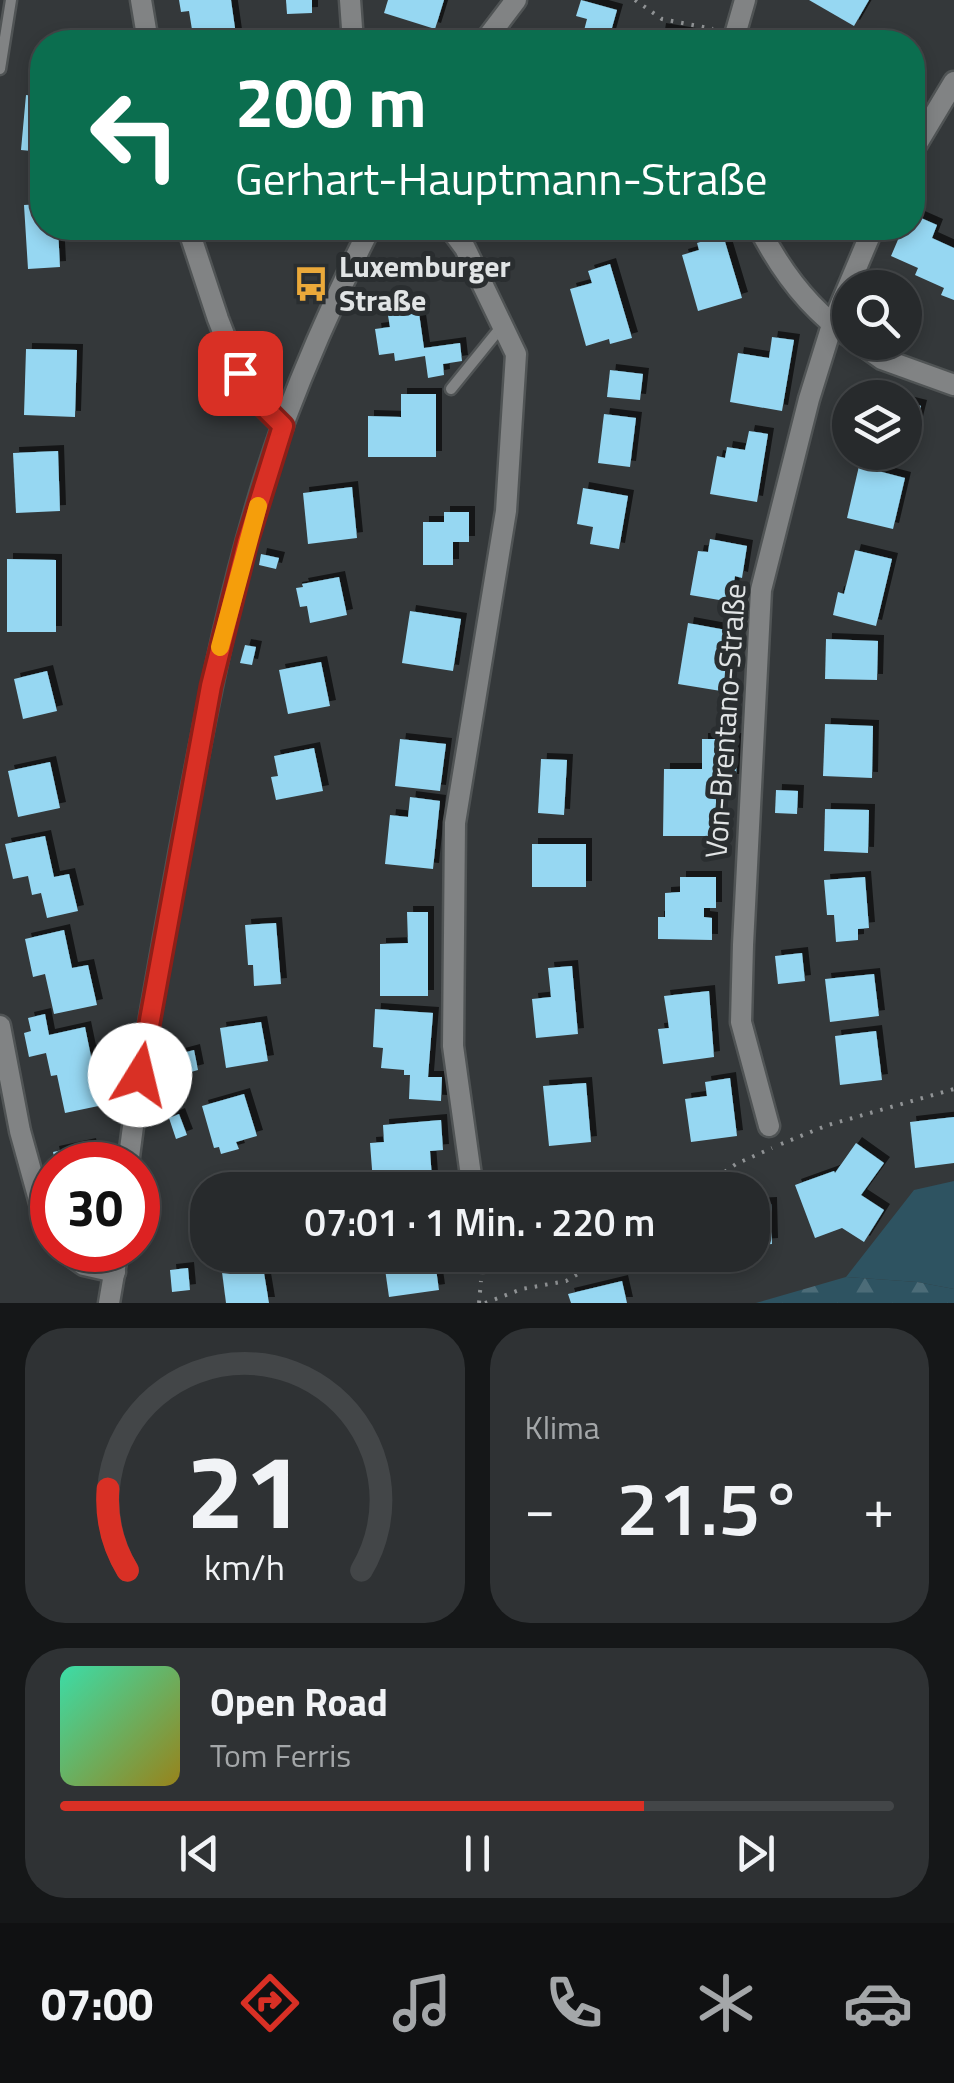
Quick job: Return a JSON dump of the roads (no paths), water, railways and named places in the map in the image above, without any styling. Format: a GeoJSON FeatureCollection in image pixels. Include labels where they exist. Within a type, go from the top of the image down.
{"type":"FeatureCollection","features":[{"type":"Feature","properties":{"kind":"street"},"geometry":{"type":"LineString","coordinates":[[142,0],[146,30]]}},
{"type":"Feature","properties":{"kind":"street"},"geometry":{"type":"LineString","coordinates":[[350,0],[351,30]]}},
{"type":"Feature","properties":{"kind":"street"},"geometry":{"type":"LineString","coordinates":[[493,30],[516,0]]}},
{"type":"Feature","properties":{"kind":"street"},"geometry":{"type":"LineString","coordinates":[[736,30],[744,0]]}},
{"type":"Feature","properties":{"kind":"street"},"geometry":{"type":"LineString","coordinates":[[925,130],[954,82]]}},
{"type":"Feature","properties":{"kind":"street"},"geometry":{"type":"LineString","coordinates":[[192,240],[240,373],[259,402],[283,426]]}},
{"type":"Feature","properties":{"kind":"street"},"geometry":{"type":"LineString","coordinates":[[131,1142],[205,716],[242,562],[283,426],[329,312],[364,240]]}},
{"type":"Feature","properties":{"kind":"street"},"geometry":{"type":"LineString","coordinates":[[459,240],[516,354],[506,510],[455,823],[453,1046],[470,1172]]}},
{"type":"Feature","properties":{"kind":"street"},"geometry":{"type":"LineString","coordinates":[[765,240],[790,279],[832,322]]}},
{"type":"Feature","properties":{"kind":"street","name":"Von-Brentano-Straße"},"geometry":{"type":"LineString","coordinates":[[860,270],[869,240]]}},
{"type":"Feature","properties":{"kind":"street","name":"Von-Brentano-Straße"},"geometry":{"type":"LineString","coordinates":[[769,1126],[741,1022],[761,590],[809,399],[832,350]]}},
{"type":"Feature","properties":{"kind":"street"},"geometry":{"type":"LineString","coordinates":[[885,360],[954,385]]}},
{"type":"Feature","properties":{"kind":"street"},"geometry":{"type":"LineString","coordinates":[[0,1026],[30,1167]]}},
{"type":"Feature","properties":{"kind":"street"},"geometry":{"type":"LineString","coordinates":[[110,1303],[115,1272]]}},
{"type":"Feature","properties":{"kind":"lane"},"geometry":{"type":"LineString","coordinates":[[0,69],[11,0]]}},
{"type":"Feature","properties":{"kind":"lane"},"geometry":{"type":"LineString","coordinates":[[451,390],[502,326]]}},
{"type":"Feature","properties":{"kind":"place","name":"Luxemburger Straße"},"geometry":{"type":"Point","coordinates":[311,284]}}]}
